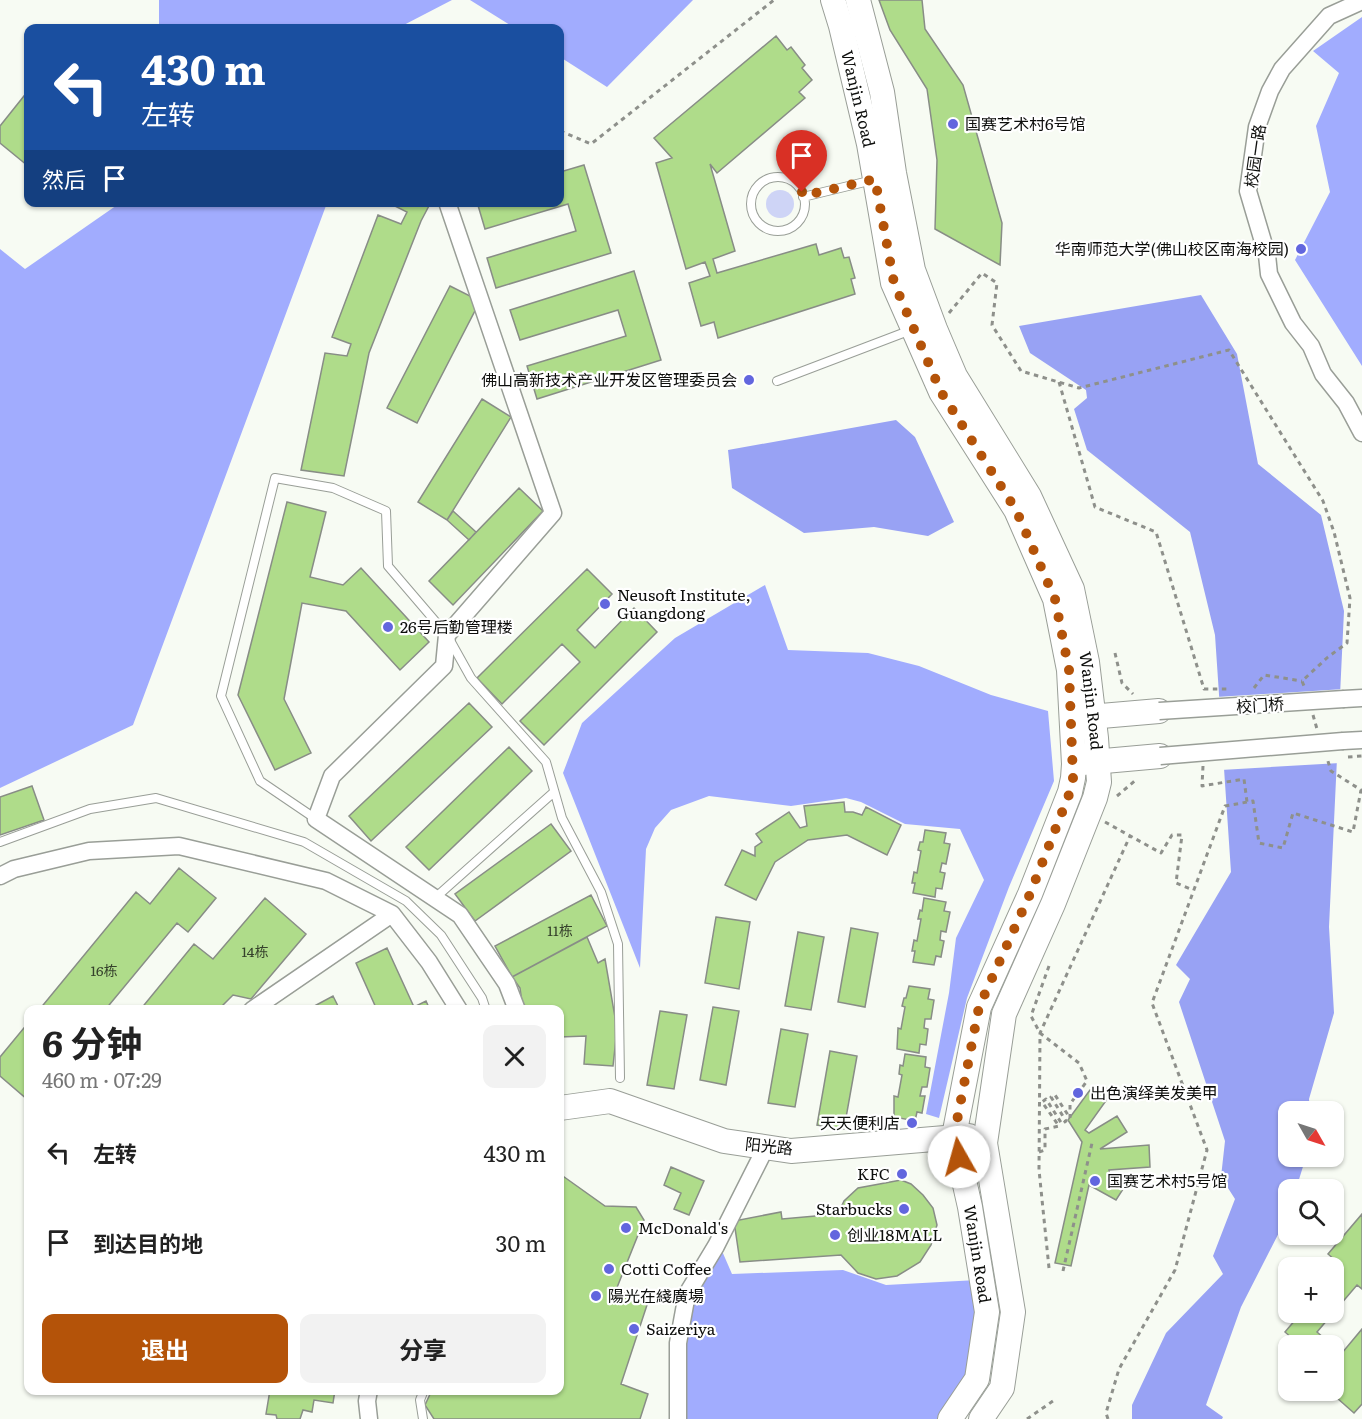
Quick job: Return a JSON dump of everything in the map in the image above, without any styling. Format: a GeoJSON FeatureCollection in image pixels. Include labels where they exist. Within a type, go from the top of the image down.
{"type":"FeatureCollection","features":[{"type":"Feature","properties":{"kind":"street","name":"Wanjin Road"},"geometry":{"type":"LineString","coordinates":[[833,0],[914,270],[924,329],[956,376],[1029,496],[1072,589],[1087,662],[1083,718],[1070,792],[1030,894],[979,1007],[954,1136],[970,1207],[987,1312],[977,1378],[951,1419]]}},
{"type":"Feature","properties":{"kind":"street","name":"Wanjin Road"},"geometry":{"type":"LineString","coordinates":[[858,0],[882,92],[884,176]]}},
{"type":"Feature","properties":{"kind":"street","name":"校园一路"},"geometry":{"type":"LineString","coordinates":[[1362,1],[1329,16],[1282,69],[1270,91],[1257,127],[1248,190],[1268,255],[1269,274],[1293,323],[1311,346],[1323,374],[1346,403],[1362,433]]}},
{"type":"Feature","properties":{"kind":"street"},"geometry":{"type":"LineString","coordinates":[[449,207],[553,513],[447,634],[444,666],[332,776],[316,819],[460,915],[507,984],[515,1005]]}},
{"type":"Feature","properties":{"kind":"street","name":"校门桥"},"geometry":{"type":"LineString","coordinates":[[1159,711],[1362,698]]}},
{"type":"Feature","properties":{"kind":"street"},"geometry":{"type":"LineString","coordinates":[[1083,718],[1159,711]]}},
{"type":"Feature","properties":{"kind":"street","name":"Wanjin Road"},"geometry":{"type":"LineString","coordinates":[[981,1419],[1002,1388],[1013,1312],[985,1143],[986,1136],[1004,1014],[1053,904],[1099,782],[1098,761],[1083,718]]}},
{"type":"Feature","properties":{"kind":"street"},"geometry":{"type":"LineString","coordinates":[[1074,764],[1362,740]]}},
{"type":"Feature","properties":{"kind":"street"},"geometry":{"type":"LineString","coordinates":[[0,876],[14,869],[89,851],[179,846],[326,881],[392,914],[429,962],[456,1005]]}},
{"type":"Feature","properties":{"kind":"street"},"geometry":{"type":"LineString","coordinates":[[259,1005],[392,914]]}},
{"type":"Feature","properties":{"kind":"street","name":"阳光路"},"geometry":{"type":"LineString","coordinates":[[564,1107],[610,1101],[724,1141],[790,1150],[954,1136],[986,1136]]}},
{"type":"Feature","properties":{"kind":"street"},"geometry":{"type":"LineString","coordinates":[[678,1419],[678,1342],[687,1294],[716,1246],[766,1147]]}},
{"type":"Feature","properties":{"kind":"street"},"geometry":{"type":"LineString","coordinates":[[368,1395],[369,1419]]}},
{"type":"Feature","properties":{"kind":"lane"},"geometry":{"type":"LineString","coordinates":[[803,196],[884,176]]}},
{"type":"Feature","properties":{"kind":"lane"},"geometry":{"type":"LineString","coordinates":[[780,177],[789,180],[797,185],[803,196],[804,210],[801,218],[788,229],[780,231],[764,228],[753,214],[752,196],[756,188],[771,178],[780,177]]}},
{"type":"Feature","properties":{"kind":"lane"},"geometry":{"type":"LineString","coordinates":[[777,381],[924,329]]}},
{"type":"Feature","properties":{"kind":"lane"},"geometry":{"type":"LineString","coordinates":[[316,819],[260,781],[221,696],[275,478],[333,488],[386,511],[388,566],[447,634],[471,678],[546,762],[562,818],[601,892],[618,944],[620,1078]]}},
{"type":"Feature","properties":{"kind":"lane"},"geometry":{"type":"LineString","coordinates":[[435,898],[554,792]]}},
{"type":"Feature","properties":{"kind":"lane"},"geometry":{"type":"LineString","coordinates":[[0,843],[90,809],[156,798],[304,842],[406,901],[441,935],[484,1005]]}},
{"type":"Feature","properties":{"kind":"lane"},"geometry":{"type":"LineString","coordinates":[[422,1395],[420,1400],[423,1419]]}},
{"type":"Feature","properties":{"kind":"path"},"geometry":{"type":"LineString","coordinates":[[564,134],[591,144],[774,0]]}},
{"type":"Feature","properties":{"kind":"path"},"geometry":{"type":"LineString","coordinates":[[924,329],[982,273],[997,283],[992,325],[1021,371],[1079,388],[1228,350],[1323,501],[1334,532],[1350,598],[1347,643],[1302,681]]}},
{"type":"Feature","properties":{"kind":"path"},"geometry":{"type":"LineString","coordinates":[[1059,382],[1095,507],[1156,532],[1204,689],[1233,689]]}},
{"type":"Feature","properties":{"kind":"path"},"geometry":{"type":"LineString","coordinates":[[1115,653],[1122,682],[1136,697]]}},
{"type":"Feature","properties":{"kind":"path"},"geometry":{"type":"LineString","coordinates":[[1252,689],[1264,675],[1302,681]]}},
{"type":"Feature","properties":{"kind":"path"},"geometry":{"type":"LineString","coordinates":[[1302,681],[1306,692]]}},
{"type":"Feature","properties":{"kind":"path"},"geometry":{"type":"LineString","coordinates":[[1313,715],[1320,737]]}},
{"type":"Feature","properties":{"kind":"path"},"geometry":{"type":"LineString","coordinates":[[1108,1419],[1106,1413],[1119,1369],[1175,1270],[1207,1150],[1152,1003],[1224,806],[1253,801],[1259,843],[1283,848],[1293,813],[1353,832],[1361,790],[1331,771],[1323,748]]}},
{"type":"Feature","properties":{"kind":"path"},"geometry":{"type":"LineString","coordinates":[[1089,813],[1161,853],[1172,835],[1182,835],[1176,883],[1193,890]]}},
{"type":"Feature","properties":{"kind":"path"},"geometry":{"type":"LineString","coordinates":[[1049,1268],[1039,1170],[1040,1033],[1130,836]]}},
{"type":"Feature","properties":{"kind":"path"},"geometry":{"type":"LineString","coordinates":[[1039,1152],[1045,1150],[1045,1129],[1059,1126],[1042,1102],[1046,1099],[1062,1124],[1066,1121],[1051,1097],[1055,1095],[1070,1118],[1070,1104],[1087,1081],[1079,1063],[1040,1033]]}},
{"type":"Feature","properties":{"kind":"path"},"geometry":{"type":"LineString","coordinates":[[1063,1271],[1092,1143]]}},
{"type":"Feature","properties":{"kind":"path"},"geometry":{"type":"LineString","coordinates":[[1027,1419],[1053,1401]]}},
{"type":"Feature","properties":{"kind":"shaded area"},"geometry":{"type":"Polygon","coordinates":[[[159,0],[452,0],[406,24],[159,24],[159,0]]]}},
{"type":"Feature","properties":{"kind":"shaded area"},"geometry":{"type":"Polygon","coordinates":[[[470,0],[693,0],[607,87],[564,60],[564,24],[509,24],[470,0]]]}},
{"type":"Feature","properties":{"kind":"shaded area"},"geometry":{"type":"Polygon","coordinates":[[[1362,17],[1362,366],[1295,260],[1330,192],[1316,126],[1339,73],[1313,51],[1362,17]]]}},
{"type":"Feature","properties":{"kind":"shaded area"},"geometry":{"type":"Polygon","coordinates":[[[780,190],[790,194],[794,204],[790,214],[780,218],[770,214],[766,204],[770,194],[780,190]]]}},
{"type":"Feature","properties":{"kind":"shaded area"},"geometry":{"type":"Polygon","coordinates":[[[114,207],[326,207],[133,725],[0,788],[0,249],[25,269],[114,207]]]}},
{"type":"Feature","properties":{"kind":"shaded area"},"geometry":{"type":"Polygon","coordinates":[[[1201,295],[1237,354],[1258,464],[1321,515],[1344,611],[1329,927],[1334,1013],[1309,1101],[1278,1101],[1278,1167],[1303,1167],[1299,1179],[1278,1179],[1278,1235],[1241,1307],[1206,1405],[1223,1417],[1222,1419],[1132,1419],[1132,1405],[1166,1333],[1223,1274],[1213,1256],[1235,1199],[1221,1177],[1225,1141],[1179,1002],[1190,979],[1176,965],[1231,872],[1215,635],[1190,532],[1087,450],[1074,409],[1087,398],[1086,390],[1030,353],[1019,326],[1201,295]]]}},
{"type":"Feature","properties":{"kind":"shaded area"},"geometry":{"type":"Polygon","coordinates":[[[896,420],[915,437],[954,522],[928,536],[874,527],[804,533],[732,488],[728,450],[896,420]]]}},
{"type":"Feature","properties":{"kind":"shaded area"},"geometry":{"type":"Polygon","coordinates":[[[765,585],[788,650],[868,653],[919,666],[991,695],[1048,711],[1054,781],[1009,887],[967,998],[939,1118],[926,1114],[949,993],[956,938],[984,880],[960,829],[905,824],[861,802],[846,798],[791,806],[709,796],[671,810],[655,828],[646,849],[640,968],[563,773],[582,723],[675,638],[765,585]]]}},
{"type":"Feature","properties":{"kind":"shaded area"},"geometry":{"type":"Polygon","coordinates":[[[722,1251],[732,1274],[843,1270],[886,1285],[977,1280],[973,1378],[942,1419],[687,1419],[682,1410],[686,1341],[695,1299],[722,1251]]]}},
{"type":"Feature","properties":{"kind":"pier"},"geometry":{"type":"Polygon","coordinates":[[[1344,689],[1340,763],[1221,770],[1216,697],[1344,689]]]}},
{"type":"Feature","properties":{"kind":"building","name":"国赛艺术村6号馆"},"geometry":{"type":"Polygon","coordinates":[[[879,0],[922,0],[925,29],[963,85],[1002,223],[1000,265],[935,229],[937,160],[927,89],[890,30],[879,0]]]}},
{"type":"Feature","properties":{"kind":"building"},"geometry":{"type":"Polygon","coordinates":[[[776,36],[787,50],[791,47],[805,65],[802,68],[812,80],[799,92],[805,98],[717,173],[710,164],[735,251],[713,259],[717,273],[816,244],[819,255],[841,248],[844,258],[849,257],[855,278],[851,279],[855,294],[718,338],[714,322],[701,326],[689,283],[710,276],[705,262],[686,269],[656,163],[672,158],[654,138],[776,36]]]}},
{"type":"Feature","properties":{"kind":"building"},"geometry":{"type":"Polygon","coordinates":[[[24,96],[24,163],[0,143],[0,126],[24,96]]]}},
{"type":"Feature","properties":{"kind":"building"},"geometry":{"type":"Polygon","coordinates":[[[584,165],[611,253],[496,288],[487,258],[576,231],[568,204],[564,205],[564,171],[584,165]]]}},
{"type":"Feature","properties":{"kind":"building"},"geometry":{"type":"Polygon","coordinates":[[[397,207],[428,207],[369,353],[344,476],[301,470],[325,353],[347,356],[351,344],[332,337],[378,215],[401,224],[407,212],[397,207]]]}},
{"type":"Feature","properties":{"kind":"building"},"geometry":{"type":"Polygon","coordinates":[[[478,207],[558,207],[485,229],[478,207]]]}},
{"type":"Feature","properties":{"kind":"building"},"geometry":{"type":"Polygon","coordinates":[[[634,271],[661,360],[537,399],[527,366],[626,336],[618,310],[520,340],[510,310],[634,271]]]}},
{"type":"Feature","properties":{"kind":"building"},"geometry":{"type":"Polygon","coordinates":[[[450,286],[480,301],[417,423],[387,408],[450,286]]]}},
{"type":"Feature","properties":{"kind":"building"},"geometry":{"type":"Polygon","coordinates":[[[482,399],[511,417],[447,520],[418,502],[482,399]]]}},
{"type":"Feature","properties":{"kind":"building"},"geometry":{"type":"Polygon","coordinates":[[[519,488],[543,511],[453,605],[429,581],[519,488]]]}},
{"type":"Feature","properties":{"kind":"building","name":"26号后勤管理楼"},"geometry":{"type":"Polygon","coordinates":[[[287,502],[326,512],[310,577],[343,585],[361,568],[429,642],[400,670],[346,611],[302,603],[284,699],[311,753],[275,770],[238,695],[287,502]]]}},
{"type":"Feature","properties":{"kind":"building"},"geometry":{"type":"Polygon","coordinates":[[[453,511],[476,532],[469,540],[447,520],[453,511]]]}},
{"type":"Feature","properties":{"kind":"building"},"geometry":{"type":"Polygon","coordinates":[[[587,569],[612,594],[577,630],[595,648],[634,608],[657,632],[544,745],[520,721],[580,662],[562,644],[502,704],[477,678],[587,569]]]}},
{"type":"Feature","properties":{"kind":"building"},"geometry":{"type":"Polygon","coordinates":[[[469,703],[492,727],[371,841],[349,816],[469,703]]]}},
{"type":"Feature","properties":{"kind":"building"},"geometry":{"type":"Polygon","coordinates":[[[509,747],[532,771],[429,870],[406,847],[509,747]]]}},
{"type":"Feature","properties":{"kind":"building"},"geometry":{"type":"Polygon","coordinates":[[[32,786],[44,820],[0,835],[0,797],[32,786]]]}},
{"type":"Feature","properties":{"kind":"building"},"geometry":{"type":"Polygon","coordinates":[[[844,802],[845,812],[862,815],[866,807],[901,825],[887,855],[847,835],[808,840],[775,862],[756,900],[725,885],[742,850],[755,856],[755,847],[762,842],[756,834],[789,812],[800,828],[807,826],[804,806],[844,802]]]}},
{"type":"Feature","properties":{"kind":"building"},"geometry":{"type":"Polygon","coordinates":[[[551,824],[571,851],[475,921],[455,894],[551,824]]]}},
{"type":"Feature","properties":{"kind":"building"},"geometry":{"type":"Polygon","coordinates":[[[925,830],[946,833],[944,843],[950,844],[946,864],[942,863],[940,872],[945,873],[942,889],[936,888],[935,897],[913,893],[914,872],[917,873],[921,851],[918,850],[920,842],[923,842],[925,830]]]}},
{"type":"Feature","properties":{"kind":"building"},"geometry":{"type":"Polygon","coordinates":[[[179,868],[216,898],[188,932],[177,923],[109,1005],[43,1005],[136,892],[150,904],[179,868]]]}},
{"type":"Feature","properties":{"kind":"building"},"geometry":{"type":"Polygon","coordinates":[[[591,895],[607,926],[512,977],[495,946],[591,895]]]}},
{"type":"Feature","properties":{"kind":"building"},"geometry":{"type":"Polygon","coordinates":[[[265,898],[306,934],[251,999],[233,995],[223,1005],[144,1005],[194,944],[213,959],[265,898]]]}},
{"type":"Feature","properties":{"kind":"building"},"geometry":{"type":"Polygon","coordinates":[[[924,898],[946,902],[944,911],[950,912],[946,932],[941,931],[940,940],[944,941],[941,957],[936,956],[934,965],[913,962],[915,951],[912,951],[914,940],[917,941],[921,919],[918,919],[924,898]]]}},
{"type":"Feature","properties":{"kind":"building"},"geometry":{"type":"Polygon","coordinates":[[[716,917],[750,922],[739,989],[705,983],[716,917]]]}},
{"type":"Feature","properties":{"kind":"building"},"geometry":{"type":"Polygon","coordinates":[[[851,928],[878,933],[865,1007],[838,1002],[851,928]]]}},
{"type":"Feature","properties":{"kind":"building"},"geometry":{"type":"Polygon","coordinates":[[[798,932],[824,937],[811,1010],[785,1006],[798,932]]]}},
{"type":"Feature","properties":{"kind":"building"},"geometry":{"type":"Polygon","coordinates":[[[587,937],[598,963],[605,959],[617,1029],[613,1066],[584,1064],[586,1036],[564,1037],[564,1005],[522,1005],[520,988],[512,977],[587,937]]]}},
{"type":"Feature","properties":{"kind":"building"},"geometry":{"type":"Polygon","coordinates":[[[387,948],[413,1005],[375,1005],[356,963],[387,948]]]}},
{"type":"Feature","properties":{"kind":"building"},"geometry":{"type":"Polygon","coordinates":[[[909,986],[930,989],[928,999],[934,1000],[931,1019],[925,1019],[924,1028],[928,1029],[926,1045],[920,1044],[919,1053],[897,1049],[898,1028],[901,1029],[905,1007],[902,1006],[909,986]]]}},
{"type":"Feature","properties":{"kind":"building"},"geometry":{"type":"Polygon","coordinates":[[[333,996],[338,1005],[316,1005],[333,996]]]}},
{"type":"Feature","properties":{"kind":"building"},"geometry":{"type":"Polygon","coordinates":[[[713,1007],[739,1011],[726,1085],[700,1080],[713,1007]]]}},
{"type":"Feature","properties":{"kind":"building"},"geometry":{"type":"Polygon","coordinates":[[[660,1011],[687,1015],[674,1089],[647,1085],[660,1011]]]}},
{"type":"Feature","properties":{"kind":"building"},"geometry":{"type":"Polygon","coordinates":[[[24,1028],[24,1097],[0,1076],[0,1057],[24,1028]]]}},
{"type":"Feature","properties":{"kind":"building"},"geometry":{"type":"Polygon","coordinates":[[[781,1029],[808,1034],[795,1107],[768,1103],[781,1029]]]}},
{"type":"Feature","properties":{"kind":"building"},"geometry":{"type":"Polygon","coordinates":[[[830,1051],[857,1056],[844,1129],[817,1125],[830,1051]]]}},
{"type":"Feature","properties":{"kind":"building"},"geometry":{"type":"Polygon","coordinates":[[[905,1054],[926,1057],[925,1067],[930,1068],[927,1087],[922,1087],[920,1096],[925,1096],[922,1113],[917,1112],[915,1121],[894,1117],[894,1096],[898,1097],[902,1075],[899,1074],[900,1065],[903,1066],[905,1054]]]}},
{"type":"Feature","properties":{"kind":"building","name":"国赛艺术村5号馆"},"geometry":{"type":"Polygon","coordinates":[[[1115,1088],[1085,1130],[1089,1133],[1117,1116],[1127,1132],[1100,1149],[1149,1145],[1150,1167],[1109,1170],[1110,1177],[1125,1186],[1116,1200],[1089,1185],[1071,1266],[1055,1263],[1082,1142],[1068,1120],[1090,1090],[1115,1088]]]}},
{"type":"Feature","properties":{"kind":"building"},"geometry":{"type":"Polygon","coordinates":[[[671,1167],[704,1181],[689,1215],[674,1209],[681,1193],[664,1185],[671,1167]]]}},
{"type":"Feature","properties":{"kind":"building","name":"陽光在綫廣場"},"geometry":{"type":"Polygon","coordinates":[[[564,1177],[605,1206],[636,1207],[644,1220],[616,1290],[648,1302],[621,1384],[648,1394],[640,1419],[434,1419],[425,1405],[430,1395],[564,1395],[564,1177]]]}},
{"type":"Feature","properties":{"kind":"building","name":"创业18MALL"},"geometry":{"type":"Polygon","coordinates":[[[901,1180],[911,1184],[923,1195],[933,1208],[937,1225],[931,1245],[920,1262],[897,1276],[876,1279],[858,1273],[841,1255],[740,1262],[734,1221],[781,1212],[782,1219],[838,1214],[844,1201],[858,1188],[901,1180]]]}},
{"type":"Feature","properties":{"kind":"building"},"geometry":{"type":"Polygon","coordinates":[[[1362,1214],[1362,1289],[1357,1285],[1344,1300],[1344,1257],[1332,1257],[1328,1254],[1336,1245],[1344,1245],[1344,1235],[1362,1214]]]}},
{"type":"Feature","properties":{"kind":"building"},"geometry":{"type":"Polygon","coordinates":[[[1293,1323],[1325,1323],[1317,1332],[1320,1335],[1288,1335],[1285,1332],[1293,1323]]]}},
{"type":"Feature","properties":{"kind":"building"},"geometry":{"type":"Polygon","coordinates":[[[1362,1329],[1362,1404],[1354,1413],[1340,1401],[1344,1401],[1344,1351],[1362,1329]]]}},
{"type":"Feature","properties":{"kind":"building"},"geometry":{"type":"Polygon","coordinates":[[[269,1395],[334,1395],[333,1403],[314,1400],[312,1412],[303,1410],[300,1419],[277,1419],[276,1415],[266,1414],[269,1395]]]}},
{"type":"Feature","properties":{"kind":"place","name":"国赛艺术村6号馆"},"geometry":{"type":"Point","coordinates":[953,124]}},
{"type":"Feature","properties":{"kind":"place","name":"华南师范大学(佛山校区南海校园)"},"geometry":{"type":"Point","coordinates":[1301,249]}},
{"type":"Feature","properties":{"kind":"place","name":"佛山高新技术产业开发区管理委员会"},"geometry":{"type":"Point","coordinates":[749,380]}},
{"type":"Feature","properties":{"kind":"place","name":"Neusoft Institute, Guangdong"},"geometry":{"type":"Point","coordinates":[605,604]}},
{"type":"Feature","properties":{"kind":"place","name":"26号后勤管理楼"},"geometry":{"type":"Point","coordinates":[388,627]}},
{"type":"Feature","properties":{"kind":"place","name":"出色演绎美发美甲"},"geometry":{"type":"Point","coordinates":[1078,1093]}},
{"type":"Feature","properties":{"kind":"place","name":"天天便利店"},"geometry":{"type":"Point","coordinates":[912,1123]}},
{"type":"Feature","properties":{"kind":"place","name":"KFC"},"geometry":{"type":"Point","coordinates":[902,1174]}},
{"type":"Feature","properties":{"kind":"place","name":"国赛艺术村5号馆"},"geometry":{"type":"Point","coordinates":[1095,1181]}},
{"type":"Feature","properties":{"kind":"place","name":"Starbucks"},"geometry":{"type":"Point","coordinates":[904,1209]}},
{"type":"Feature","properties":{"kind":"place","name":"McDonald's"},"geometry":{"type":"Point","coordinates":[626,1228]}},
{"type":"Feature","properties":{"kind":"place","name":"创业18MALL"},"geometry":{"type":"Point","coordinates":[835,1235]}},
{"type":"Feature","properties":{"kind":"place","name":"Cotti Coffee"},"geometry":{"type":"Point","coordinates":[609,1269]}},
{"type":"Feature","properties":{"kind":"place","name":"陽光在綫廣場"},"geometry":{"type":"Point","coordinates":[596,1296]}},
{"type":"Feature","properties":{"kind":"place","name":"Saizeriya"},"geometry":{"type":"Point","coordinates":[634,1329]}},
{"type":"Feature","properties":{"kind":"route"},"geometry":{"type":"LineString","coordinates":[[802,192],[803,196],[875,179],[894,283],[941,392],[1016,510],[1055,599],[1069,670],[1074,764],[1070,792],[1030,894],[979,1007],[954,1136],[959,1157]]}}]}
